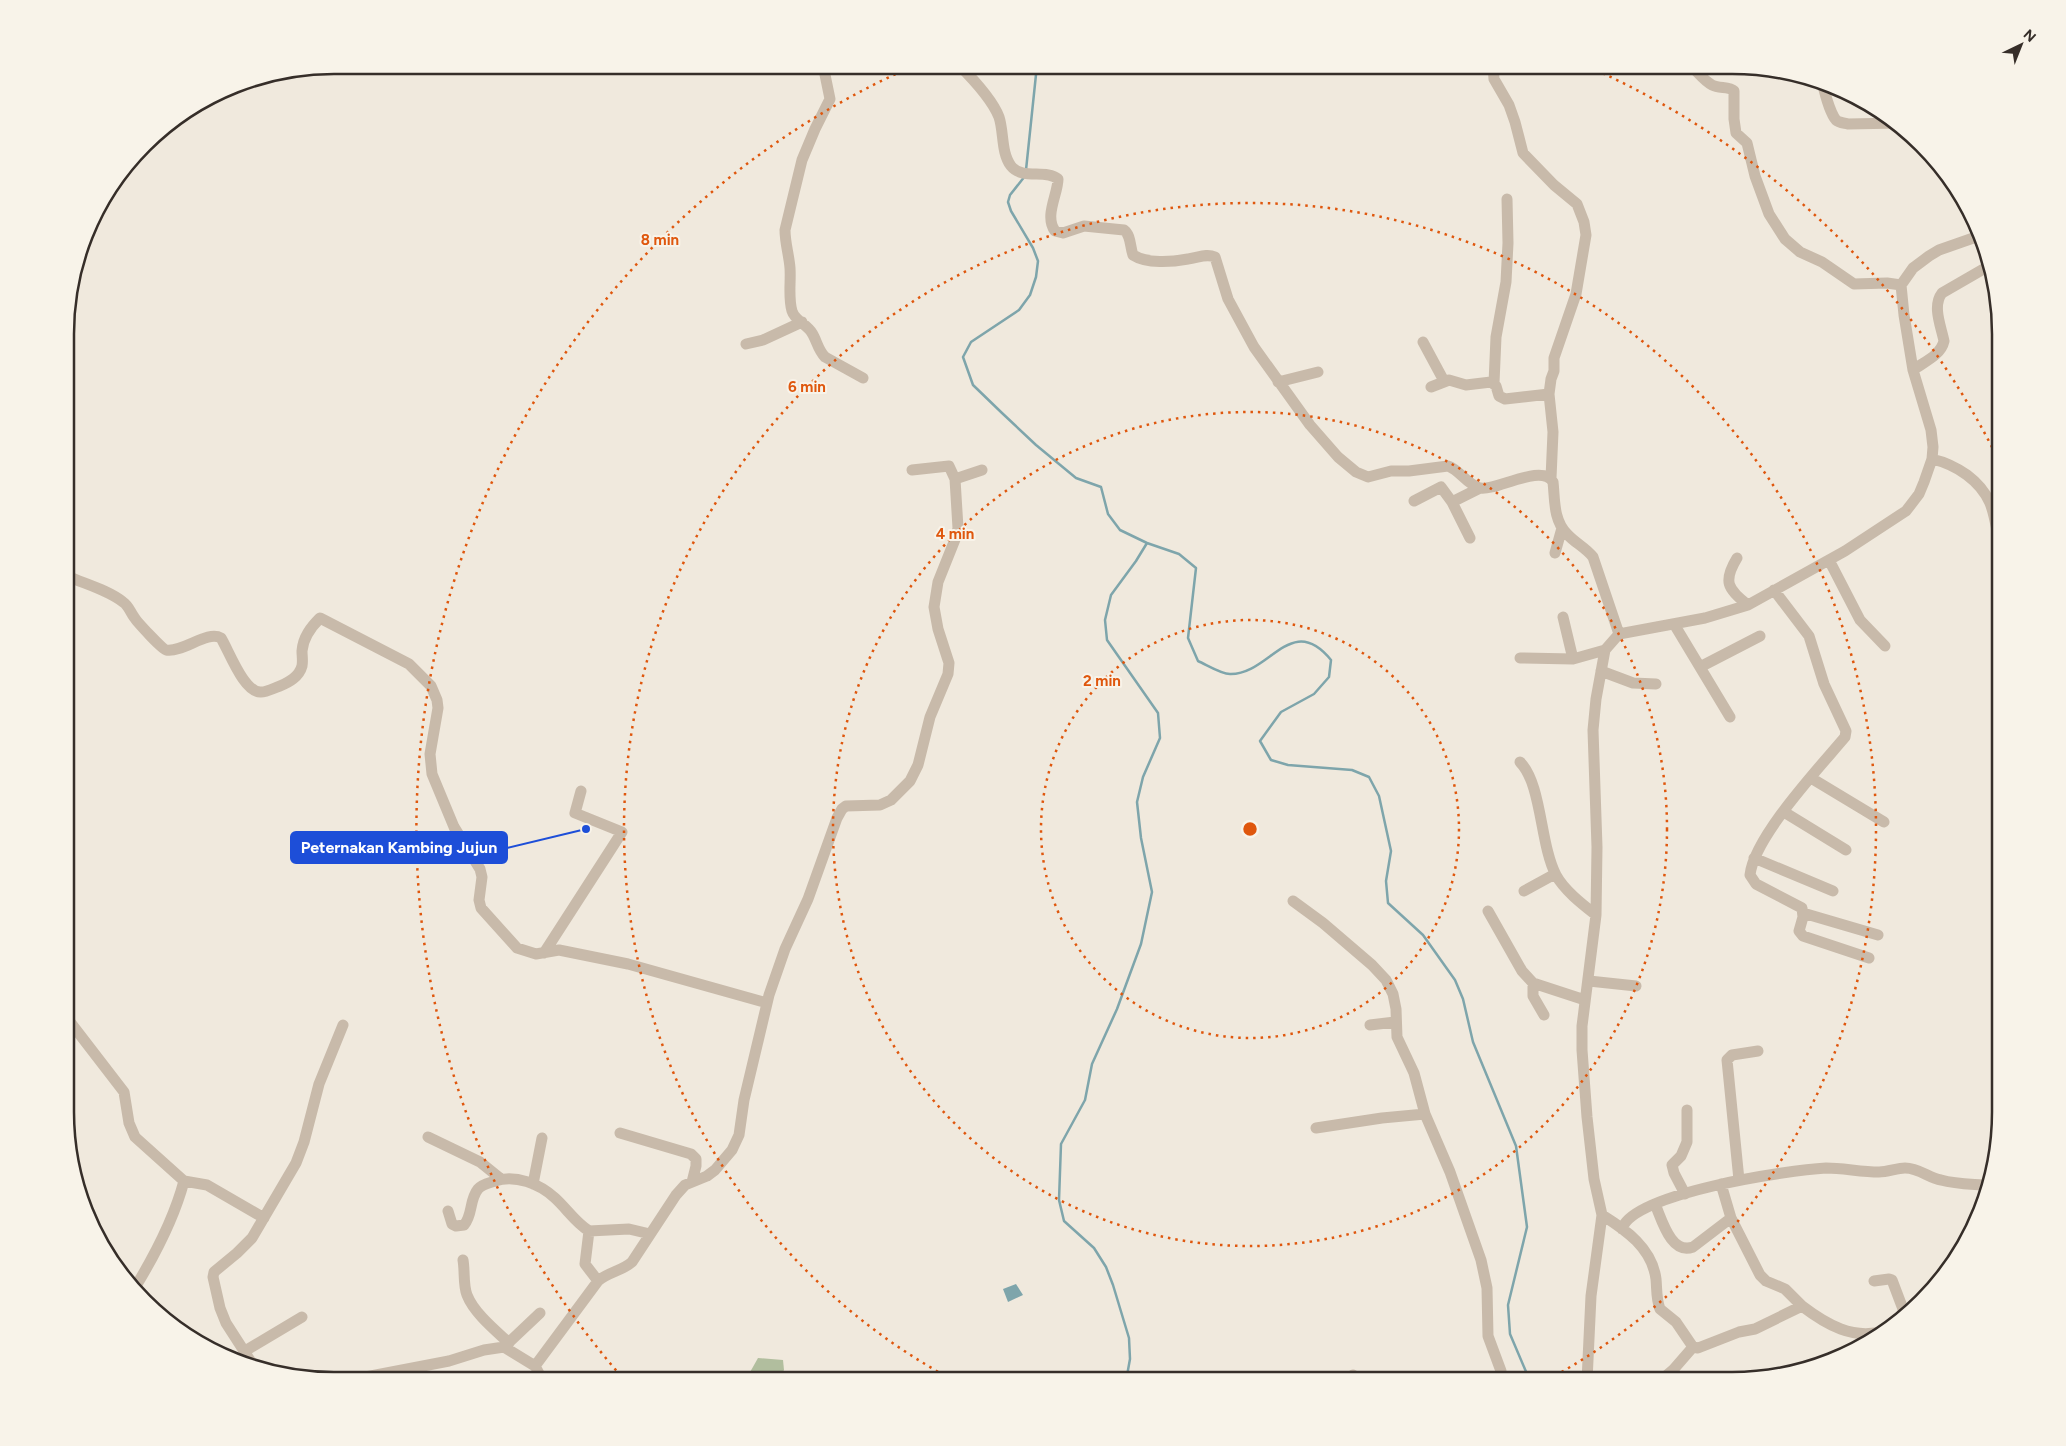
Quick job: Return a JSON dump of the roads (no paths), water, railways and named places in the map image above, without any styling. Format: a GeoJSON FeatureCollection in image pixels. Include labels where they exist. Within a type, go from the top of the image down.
{"type":"FeatureCollection","features":[{"type":"Feature","properties":{"kind":"street"},"geometry":{"type":"LineString","coordinates":[[825,74],[830,99],[802,160],[785,230],[790,267],[792,312],[809,328],[820,353],[863,378]]}},
{"type":"Feature","properties":{"kind":"street"},"geometry":{"type":"LineString","coordinates":[[967,74],[990,102],[999,117],[1006,156],[1011,166],[1017,171],[1052,175],[1058,178],[1052,218],[1052,227],[1058,232],[1063,233],[1084,226],[1124,230],[1129,236],[1133,255],[1149,262],[1188,260],[1209,255],[1215,257],[1228,299],[1254,347],[1278,382],[1338,457],[1362,475],[1368,477],[1391,471],[1409,471],[1448,466],[1460,473],[1471,484],[1480,488]]}},
{"type":"Feature","properties":{"kind":"street"},"geometry":{"type":"LineString","coordinates":[[1494,74],[1494,79],[1512,114],[1524,153],[1554,185],[1577,204],[1586,235],[1576,294],[1554,358],[1554,371],[1549,394],[1553,432],[1551,478],[1556,510],[1562,528],[1586,548],[1592,557],[1619,634]]}},
{"type":"Feature","properties":{"kind":"street"},"geometry":{"type":"LineString","coordinates":[[1698,74],[1702,79],[1718,88],[1730,88],[1734,91],[1736,133],[1747,143],[1755,176],[1769,214],[1791,246],[1822,262],[1854,284],[1887,283],[1901,285]]}},
{"type":"Feature","properties":{"kind":"street"},"geometry":{"type":"LineString","coordinates":[[1825,92],[1832,112],[1836,120],[1841,123],[1885,123]]}},
{"type":"Feature","properties":{"kind":"street"},"geometry":{"type":"LineString","coordinates":[[1506,199],[1508,243],[1506,282],[1496,337],[1494,382],[1499,396],[1505,399],[1549,394]]}},
{"type":"Feature","properties":{"kind":"street"},"geometry":{"type":"LineString","coordinates":[[1587,1372],[1591,1296],[1602,1215],[1594,1179],[1582,1059],[1582,1026],[1596,915],[1597,847],[1593,730],[1605,650],[1619,634],[1705,618],[1748,605],[1870,536],[1906,511],[1919,494],[1932,459],[1933,447],[1931,430],[1913,370],[1901,285],[1913,268],[1929,256],[1944,248],[1973,238]]}},
{"type":"Feature","properties":{"kind":"street"},"geometry":{"type":"LineString","coordinates":[[1913,370],[1940,351],[1943,346],[1944,341],[1936,304],[1938,298],[1942,293],[1984,269]]}},
{"type":"Feature","properties":{"kind":"street"},"geometry":{"type":"LineString","coordinates":[[746,344],[764,340],[802,322]]}},
{"type":"Feature","properties":{"kind":"street"},"geometry":{"type":"LineString","coordinates":[[1423,342],[1444,381]]}},
{"type":"Feature","properties":{"kind":"street"},"geometry":{"type":"LineString","coordinates":[[1278,382],[1318,372]]}},
{"type":"Feature","properties":{"kind":"street"},"geometry":{"type":"LineString","coordinates":[[1431,387],[1444,381],[1455,381],[1466,385],[1494,382]]}},
{"type":"Feature","properties":{"kind":"street"},"geometry":{"type":"LineString","coordinates":[[1932,459],[1956,468],[1984,489],[1992,508]]}},
{"type":"Feature","properties":{"kind":"street"},"geometry":{"type":"LineString","coordinates":[[535,1366],[598,1281],[632,1262],[676,1195],[685,1185],[716,1170],[732,1150],[739,1135],[744,1100],[767,1003],[785,949],[808,899],[842,809],[852,804],[880,805],[891,800],[910,781],[918,765],[930,717],[948,674],[950,663],[938,629],[934,607],[938,582],[956,537],[958,516],[955,479],[949,466],[912,470]]}},
{"type":"Feature","properties":{"kind":"street"},"geometry":{"type":"LineString","coordinates":[[955,479],[982,470]]}},
{"type":"Feature","properties":{"kind":"street"},"geometry":{"type":"LineString","coordinates":[[1452,502],[1480,488],[1543,475],[1551,478]]}},
{"type":"Feature","properties":{"kind":"street"},"geometry":{"type":"LineString","coordinates":[[1414,501],[1441,487],[1452,502],[1470,538]]}},
{"type":"Feature","properties":{"kind":"street"},"geometry":{"type":"LineString","coordinates":[[1555,553],[1562,528]]}},
{"type":"Feature","properties":{"kind":"street"},"geometry":{"type":"LineString","coordinates":[[1737,558],[1730,570],[1729,584],[1737,597],[1748,605]]}},
{"type":"Feature","properties":{"kind":"street"},"geometry":{"type":"LineString","coordinates":[[1829,560],[1860,620],[1885,646]]}},
{"type":"Feature","properties":{"kind":"street"},"geometry":{"type":"LineString","coordinates":[[74,579],[113,595],[123,602],[161,648],[167,650],[217,636],[226,646],[240,674],[250,687],[256,691],[266,691],[279,686],[293,679],[300,672],[306,635],[320,618],[409,664],[431,686],[437,700],[430,754],[432,774],[454,827],[480,869],[482,877],[479,900],[481,908],[516,948],[536,954],[559,950],[628,964],[767,1003]]}},
{"type":"Feature","properties":{"kind":"street"},"geometry":{"type":"LineString","coordinates":[[1774,590],[1809,636],[1824,684],[1846,731],[1844,737],[1768,833],[1754,858],[1750,875],[1756,884],[1802,908],[1800,934],[1870,958]]}},
{"type":"Feature","properties":{"kind":"street"},"geometry":{"type":"LineString","coordinates":[[1563,617],[1573,659]]}},
{"type":"Feature","properties":{"kind":"street"},"geometry":{"type":"LineString","coordinates":[[1674,624],[1730,717]]}},
{"type":"Feature","properties":{"kind":"street"},"geometry":{"type":"LineString","coordinates":[[1700,667],[1760,636]]}},
{"type":"Feature","properties":{"kind":"street"},"geometry":{"type":"LineString","coordinates":[[1520,658],[1573,659],[1605,650]]}},
{"type":"Feature","properties":{"kind":"street"},"geometry":{"type":"LineString","coordinates":[[1601,671],[1633,683],[1656,684]]}},
{"type":"Feature","properties":{"kind":"street"},"geometry":{"type":"LineString","coordinates":[[1520,762],[1531,782],[1541,817],[1548,855],[1555,874],[1566,888],[1596,915]]}},
{"type":"Feature","properties":{"kind":"street"},"geometry":{"type":"LineString","coordinates":[[1811,778],[1884,822]]}},
{"type":"Feature","properties":{"kind":"street"},"geometry":{"type":"LineString","coordinates":[[544,953],[622,832],[575,813],[581,791]]}},
{"type":"Feature","properties":{"kind":"street"},"geometry":{"type":"LineString","coordinates":[[1784,812],[1846,850]]}},
{"type":"Feature","properties":{"kind":"street"},"geometry":{"type":"LineString","coordinates":[[1754,858],[1833,891]]}},
{"type":"Feature","properties":{"kind":"street"},"geometry":{"type":"LineString","coordinates":[[1524,891],[1555,874]]}},
{"type":"Feature","properties":{"kind":"street"},"geometry":{"type":"LineString","coordinates":[[1293,901],[1323,922],[1372,965],[1386,980],[1393,994],[1396,1010],[1396,1037],[1414,1073],[1426,1114],[1450,1172],[1481,1260],[1487,1288],[1488,1336],[1501,1372]]}},
{"type":"Feature","properties":{"kind":"street"},"geometry":{"type":"LineString","coordinates":[[1488,910],[1522,971],[1533,984],[1585,1000]]}},
{"type":"Feature","properties":{"kind":"street"},"geometry":{"type":"LineString","coordinates":[[1803,913],[1878,936]]}},
{"type":"Feature","properties":{"kind":"street"},"geometry":{"type":"LineString","coordinates":[[1589,981],[1636,986]]}},
{"type":"Feature","properties":{"kind":"street"},"geometry":{"type":"LineString","coordinates":[[1533,984],[1533,996],[1544,1015]]}},
{"type":"Feature","properties":{"kind":"street"},"geometry":{"type":"LineString","coordinates":[[1370,1025],[1395,1022]]}},
{"type":"Feature","properties":{"kind":"street"},"geometry":{"type":"LineString","coordinates":[[249,1358],[226,1324],[213,1278],[214,1272],[218,1266],[245,1245],[264,1218],[300,1155],[319,1084],[343,1025]]}},
{"type":"Feature","properties":{"kind":"street"},"geometry":{"type":"LineString","coordinates":[[74,1027],[124,1092],[129,1123],[135,1137],[184,1181],[207,1185],[264,1218]]}},
{"type":"Feature","properties":{"kind":"street"},"geometry":{"type":"LineString","coordinates":[[1739,1180],[1727,1060],[1732,1056],[1758,1051]]}},
{"type":"Feature","properties":{"kind":"street"},"geometry":{"type":"LineString","coordinates":[[1685,1194],[1672,1165],[1681,1156],[1686,1146],[1687,1110]]}},
{"type":"Feature","properties":{"kind":"street"},"geometry":{"type":"LineString","coordinates":[[1316,1128],[1382,1118],[1426,1114]]}},
{"type":"Feature","properties":{"kind":"street"},"geometry":{"type":"LineString","coordinates":[[620,1133],[691,1154],[696,1159],[692,1182]]}},
{"type":"Feature","properties":{"kind":"street"},"geometry":{"type":"LineString","coordinates":[[428,1137],[480,1162],[501,1179]]}},
{"type":"Feature","properties":{"kind":"street"},"geometry":{"type":"LineString","coordinates":[[533,1184],[542,1138]]}},
{"type":"Feature","properties":{"kind":"street"},"geometry":{"type":"LineString","coordinates":[[1622,1229],[1632,1216],[1643,1209],[1685,1194],[1739,1180],[1826,1168],[1880,1172],[1906,1168],[1920,1171],[1940,1180],[1981,1185]]}},
{"type":"Feature","properties":{"kind":"street"},"geometry":{"type":"LineString","coordinates":[[448,1211],[452,1224],[456,1226],[464,1225],[469,1217],[470,1204],[481,1186],[501,1179],[514,1178],[533,1184],[549,1193],[580,1225],[589,1230],[629,1229],[650,1234]]}},
{"type":"Feature","properties":{"kind":"street"},"geometry":{"type":"LineString","coordinates":[[138,1283],[154,1256],[175,1212],[184,1181]]}},
{"type":"Feature","properties":{"kind":"street"},"geometry":{"type":"LineString","coordinates":[[1721,1184],[1731,1218],[1760,1275],[1766,1281],[1785,1289],[1814,1315],[1852,1334],[1867,1334]]}},
{"type":"Feature","properties":{"kind":"street"},"geometry":{"type":"LineString","coordinates":[[1655,1204],[1672,1239],[1680,1248],[1693,1247],[1731,1218]]}},
{"type":"Feature","properties":{"kind":"street"},"geometry":{"type":"LineString","coordinates":[[1602,1215],[1637,1242],[1650,1259],[1656,1279],[1660,1309],[1676,1322],[1694,1347]]}},
{"type":"Feature","properties":{"kind":"street"},"geometry":{"type":"LineString","coordinates":[[589,1230],[585,1264],[598,1281]]}},
{"type":"Feature","properties":{"kind":"street"},"geometry":{"type":"LineString","coordinates":[[463,1260],[469,1300],[506,1345],[535,1366],[538,1372]]}},
{"type":"Feature","properties":{"kind":"street"},"geometry":{"type":"LineString","coordinates":[[1874,1281],[1892,1280],[1903,1309]]}},
{"type":"Feature","properties":{"kind":"street"},"geometry":{"type":"LineString","coordinates":[[1694,1347],[1698,1348],[1739,1332],[1755,1329],[1802,1306]]}},
{"type":"Feature","properties":{"kind":"street"},"geometry":{"type":"LineString","coordinates":[[392,1372],[449,1361],[506,1345],[540,1313]]}},
{"type":"Feature","properties":{"kind":"street"},"geometry":{"type":"LineString","coordinates":[[245,1351],[302,1317]]}},
{"type":"Feature","properties":{"kind":"street"},"geometry":{"type":"LineString","coordinates":[[1671,1372],[1694,1347]]}},
{"type":"Feature","properties":{"kind":"water"},"geometry":{"type":"Polygon","coordinates":[[[1016,1284],[1023,1295],[1008,1302],[1003,1289],[1016,1284]]]}},
{"type":"Feature","properties":{"kind":"waterway"},"geometry":{"type":"LineString","coordinates":[[1026,170],[1036,74]]}},
{"type":"Feature","properties":{"kind":"waterway"},"geometry":{"type":"LineString","coordinates":[[1025,176],[1010,195],[1008,202],[1038,261],[1036,277],[1030,295],[1019,310],[971,342],[963,357],[973,385],[1036,445],[1076,478],[1101,487],[1108,514],[1120,530],[1147,543],[1179,554],[1196,568],[1188,638],[1198,661],[1226,674],[1244,672],[1280,649],[1292,643],[1304,642],[1317,647],[1331,660],[1329,677],[1314,694],[1281,712],[1260,741],[1271,760],[1288,765],[1352,770],[1369,777],[1379,796],[1391,851],[1386,881],[1388,903],[1423,935],[1455,980],[1463,999],[1473,1042],[1516,1146],[1527,1227],[1508,1305],[1510,1334],[1526,1372]]}},
{"type":"Feature","properties":{"kind":"waterway"},"geometry":{"type":"LineString","coordinates":[[1128,1372],[1130,1359],[1129,1338],[1106,1267],[1094,1248],[1064,1221],[1059,1200],[1061,1144],[1085,1100],[1092,1064],[1117,1009],[1141,944],[1152,892],[1141,838],[1137,802],[1143,777],[1160,738],[1158,713],[1107,640],[1105,620],[1111,595],[1147,543]]}},
{"type":"Feature","properties":{"kind":"place","name":"Peternakan Kambing Jujun"},"geometry":{"type":"Point","coordinates":[586,829]}}]}
